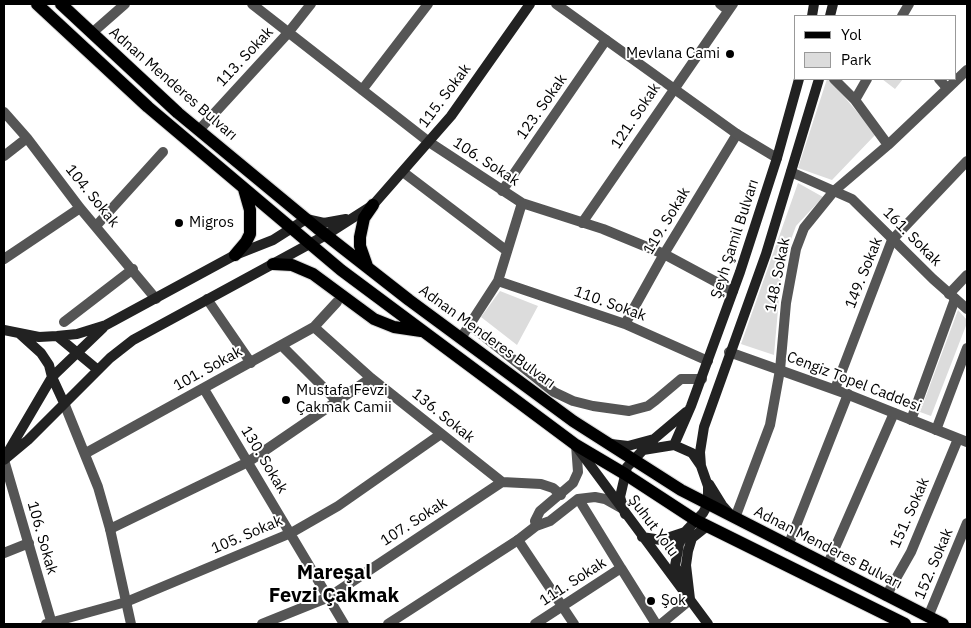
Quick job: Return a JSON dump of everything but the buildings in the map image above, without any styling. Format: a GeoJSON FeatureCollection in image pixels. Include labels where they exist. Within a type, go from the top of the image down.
{"type":"FeatureCollection","features":[{"type":"Feature","properties":{"kind":"main road","name":"Adnan Menderes Bulvarı"},"geometry":{"type":"LineString","coordinates":[[37,4],[148,107],[309,243],[421,330],[576,445],[702,523],[905,624]]}},
{"type":"Feature","properties":{"kind":"main road","name":"Adnan Menderes Bulvarı"},"geometry":{"type":"LineString","coordinates":[[61,4],[198,130],[306,219],[461,338],[607,443],[669,483],[788,546],[943,624]]}},
{"type":"Feature","properties":{"kind":"main road","name":"115. Sokak"},"geometry":{"type":"LineString","coordinates":[[306,219],[324,223],[336,222],[348,218],[375,203],[451,116],[530,4]]}},
{"type":"Feature","properties":{"kind":"main road","name":"Şeyh Şamil Bulvarı"},"geometry":{"type":"LineString","coordinates":[[674,445],[702,379],[734,291],[777,158],[798,80]]}},
{"type":"Feature","properties":{"kind":"main road"},"geometry":{"type":"LineString","coordinates":[[692,453],[704,427],[729,352],[766,254],[818,80]]}},
{"type":"Feature","properties":{"kind":"main road"},"geometry":{"type":"LineString","coordinates":[[235,255],[250,234],[250,210],[244,189]]}},
{"type":"Feature","properties":{"kind":"main road"},"geometry":{"type":"LineString","coordinates":[[106,325],[52,377],[4,460],[28,440],[98,370],[133,340],[326,235],[375,203]]}},
{"type":"Feature","properties":{"kind":"main road"},"geometry":{"type":"LineString","coordinates":[[368,268],[360,246],[360,237],[364,218],[375,203]]}},
{"type":"Feature","properties":{"kind":"main road"},"geometry":{"type":"LineString","coordinates":[[4,330],[39,337],[77,334],[106,325],[235,255],[273,240],[290,227],[306,219]]}},
{"type":"Feature","properties":{"kind":"main road"},"geometry":{"type":"LineString","coordinates":[[272,264],[292,265],[313,274],[374,319],[394,327],[421,330]]}},
{"type":"Feature","properties":{"kind":"main road"},"geometry":{"type":"LineString","coordinates":[[19,334],[41,354],[49,366],[64,403]]}},
{"type":"Feature","properties":{"kind":"main road"},"geometry":{"type":"LineString","coordinates":[[57,336],[98,370]]}},
{"type":"Feature","properties":{"kind":"main road"},"geometry":{"type":"LineString","coordinates":[[607,443],[628,446],[654,439],[679,420],[691,406]]}},
{"type":"Feature","properties":{"kind":"main road"},"geometry":{"type":"LineString","coordinates":[[701,466],[700,452],[704,427]]}},
{"type":"Feature","properties":{"kind":"main road","name":"Şuhut Yolu"},"geometry":{"type":"LineString","coordinates":[[576,445],[642,537],[689,595],[708,624]]}},
{"type":"Feature","properties":{"kind":"main road"},"geometry":{"type":"LineString","coordinates":[[623,511],[620,497],[627,467],[643,450],[674,445],[692,453],[722,506],[735,518]]}},
{"type":"Feature","properties":{"kind":"main road"},"geometry":{"type":"LineString","coordinates":[[689,595],[686,565],[688,551],[692,538],[702,523],[708,504],[706,478]]}},
{"type":"Feature","properties":{"kind":"main road"},"geometry":{"type":"LineString","coordinates":[[642,537],[661,540],[685,532],[702,523]]}},
{"type":"Feature","properties":{"kind":"main road"},"geometry":{"type":"LineString","coordinates":[[685,532],[679,544],[675,566],[689,595]]}},
{"type":"Feature","properties":{"kind":"street"},"geometry":{"type":"LineString","coordinates":[[92,34],[125,4]]}},
{"type":"Feature","properties":{"kind":"street","name":"106. Sokak"},"geometry":{"type":"LineString","coordinates":[[252,4],[429,142],[522,203],[582,222],[664,254],[734,291]]}},
{"type":"Feature","properties":{"kind":"street","name":"113. Sokak"},"geometry":{"type":"LineString","coordinates":[[198,130],[288,33],[311,4]]}},
{"type":"Feature","properties":{"kind":"street"},"geometry":{"type":"LineString","coordinates":[[362,90],[428,4]]}},
{"type":"Feature","properties":{"kind":"street"},"geometry":{"type":"LineString","coordinates":[[556,4],[737,134],[777,158]]}},
{"type":"Feature","properties":{"kind":"street"},"geometry":{"type":"LineString","coordinates":[[720,4],[731,7]]}},
{"type":"Feature","properties":{"kind":"street"},"geometry":{"type":"LineString","coordinates":[[903,15],[909,4]]}},
{"type":"Feature","properties":{"kind":"street","name":"121. Sokak"},"geometry":{"type":"LineString","coordinates":[[582,222],[673,88],[731,7]]}},
{"type":"Feature","properties":{"kind":"street","name":"123. Sokak"},"geometry":{"type":"LineString","coordinates":[[502,191],[606,40]]}},
{"type":"Feature","properties":{"kind":"street","name":"148. Sokak"},"geometry":{"type":"LineString","coordinates":[[956,80],[967,70]]}},
{"type":"Feature","properties":{"kind":"street"},"geometry":{"type":"LineString","coordinates":[[835,80],[856,100],[888,145]]}},
{"type":"Feature","properties":{"kind":"street"},"geometry":{"type":"LineString","coordinates":[[856,100],[866,80]]}},
{"type":"Feature","properties":{"kind":"street"},"geometry":{"type":"LineString","coordinates":[[940,80],[947,88]]}},
{"type":"Feature","properties":{"kind":"street","name":"148. Sokak"},"geometry":{"type":"LineString","coordinates":[[735,518],[770,424],[780,370],[786,303],[796,249],[804,228],[834,191],[888,145],[956,80]]}},
{"type":"Feature","properties":{"kind":"street","name":"104. Sokak"},"geometry":{"type":"LineString","coordinates":[[4,112],[28,138],[80,208],[133,269],[156,299]]}},
{"type":"Feature","properties":{"kind":"street","name":"119. Sokak"},"geometry":{"type":"LineString","coordinates":[[625,324],[664,254],[737,134]]}},
{"type":"Feature","properties":{"kind":"street"},"geometry":{"type":"LineString","coordinates":[[4,156],[28,138]]}},
{"type":"Feature","properties":{"kind":"street"},"geometry":{"type":"LineString","coordinates":[[96,226],[162,152]]}},
{"type":"Feature","properties":{"kind":"street","name":"149. Sokak"},"geometry":{"type":"LineString","coordinates":[[835,389],[892,240],[967,161]]}},
{"type":"Feature","properties":{"kind":"street"},"geometry":{"type":"LineString","coordinates":[[403,172],[507,251]]}},
{"type":"Feature","properties":{"kind":"street","name":"161. Sokak"},"geometry":{"type":"LineString","coordinates":[[791,172],[852,199],[892,240],[967,310]]}},
{"type":"Feature","properties":{"kind":"street"},"geometry":{"type":"LineString","coordinates":[[461,338],[498,281],[522,203]]}},
{"type":"Feature","properties":{"kind":"street"},"geometry":{"type":"LineString","coordinates":[[4,259],[80,208]]}},
{"type":"Feature","properties":{"kind":"street"},"geometry":{"type":"LineString","coordinates":[[64,322],[133,269]]}},
{"type":"Feature","properties":{"kind":"street"},"geometry":{"type":"LineString","coordinates":[[911,420],[952,297],[967,275]]}},
{"type":"Feature","properties":{"kind":"street","name":"110. Sokak"},"geometry":{"type":"LineString","coordinates":[[498,281],[625,324],[708,361]]}},
{"type":"Feature","properties":{"kind":"street"},"geometry":{"type":"LineString","coordinates":[[207,299],[251,363]]}},
{"type":"Feature","properties":{"kind":"street","name":"101. Sokak"},"geometry":{"type":"LineString","coordinates":[[86,453],[314,327],[337,302]]}},
{"type":"Feature","properties":{"kind":"street"},"geometry":{"type":"LineString","coordinates":[[470,325],[554,392],[573,401],[593,406],[629,410],[648,406],[681,379],[702,379]]}},
{"type":"Feature","properties":{"kind":"street","name":"136. Sokak"},"geometry":{"type":"LineString","coordinates":[[314,327],[371,378],[502,482]]}},
{"type":"Feature","properties":{"kind":"street"},"geometry":{"type":"LineString","coordinates":[[282,346],[338,402]]}},
{"type":"Feature","properties":{"kind":"street"},"geometry":{"type":"LineString","coordinates":[[936,430],[967,348]]}},
{"type":"Feature","properties":{"kind":"street","name":"Cengiz Topel Caddesi"},"geometry":{"type":"LineString","coordinates":[[729,352],[835,389],[963,441]]}},
{"type":"Feature","properties":{"kind":"street"},"geometry":{"type":"LineString","coordinates":[[110,529],[248,462],[371,378]]}},
{"type":"Feature","properties":{"kind":"street","name":"130. Sokak"},"geometry":{"type":"LineString","coordinates":[[204,389],[344,624]]}},
{"type":"Feature","properties":{"kind":"street"},"geometry":{"type":"LineString","coordinates":[[788,546],[848,394]]}},
{"type":"Feature","properties":{"kind":"street"},"geometry":{"type":"LineString","coordinates":[[64,403],[86,453],[110,529],[131,624]]}},
{"type":"Feature","properties":{"kind":"street"},"geometry":{"type":"LineString","coordinates":[[827,566],[894,413]]}},
{"type":"Feature","properties":{"kind":"street","name":"105. Sokak"},"geometry":{"type":"LineString","coordinates":[[50,624],[126,602],[291,533],[338,506],[441,434]]}},
{"type":"Feature","properties":{"kind":"street","name":"151. Sokak"},"geometry":{"type":"LineString","coordinates":[[886,596],[911,552],[963,441]]}},
{"type":"Feature","properties":{"kind":"street"},"geometry":{"type":"LineString","coordinates":[[536,526],[535,521],[540,511],[574,483],[578,472],[576,445]]}},
{"type":"Feature","properties":{"kind":"street","name":"106. Sokak"},"geometry":{"type":"LineString","coordinates":[[4,460],[50,624]]}},
{"type":"Feature","properties":{"kind":"street"},"geometry":{"type":"LineString","coordinates":[[502,482],[541,484],[553,488],[561,495]]}},
{"type":"Feature","properties":{"kind":"street","name":"107. Sokak"},"geometry":{"type":"LineString","coordinates":[[262,624],[329,596],[502,482]]}},
{"type":"Feature","properties":{"kind":"street"},"geometry":{"type":"LineString","coordinates":[[388,624],[518,540],[536,526],[550,521],[578,499],[605,499],[623,511]]}},
{"type":"Feature","properties":{"kind":"street"},"geometry":{"type":"LineString","coordinates":[[581,502],[621,568]]}},
{"type":"Feature","properties":{"kind":"street","name":"152. Sokak"},"geometry":{"type":"LineString","coordinates":[[928,617],[967,523]]}},
{"type":"Feature","properties":{"kind":"street"},"geometry":{"type":"LineString","coordinates":[[518,540],[574,624]]}},
{"type":"Feature","properties":{"kind":"street"},"geometry":{"type":"LineString","coordinates":[[4,553],[29,544]]}},
{"type":"Feature","properties":{"kind":"street","name":"111. Sokak"},"geometry":{"type":"LineString","coordinates":[[535,624],[621,568],[656,624]]}},
{"type":"Feature","properties":{"kind":"street"},"geometry":{"type":"LineString","coordinates":[[660,624],[689,595]]}},
{"type":"Feature","properties":{"kind":"green space"},"geometry":{"type":"Polygon","coordinates":[[[827,80],[830,80],[876,134],[832,180],[798,168],[827,80]]]}},
{"type":"Feature","properties":{"kind":"green space"},"geometry":{"type":"Polygon","coordinates":[[[883,80],[902,80],[895,89],[883,80]]]}},
{"type":"Feature","properties":{"kind":"green space"},"geometry":{"type":"Polygon","coordinates":[[[798,183],[823,197],[796,226],[782,264],[774,355],[741,344],[798,183]]]}},
{"type":"Feature","properties":{"kind":"green space"},"geometry":{"type":"Polygon","coordinates":[[[500,291],[538,306],[517,345],[481,317],[500,291]]]}},
{"type":"Feature","properties":{"kind":"green space"},"geometry":{"type":"Polygon","coordinates":[[[958,310],[967,320],[967,323],[931,416],[920,412],[958,310]]]}},
{"type":"Feature","properties":{"kind":"place","name":"Mevlana Cami"},"geometry":{"type":"Point","coordinates":[730,54]}},
{"type":"Feature","properties":{"kind":"place","name":"Migros"},"geometry":{"type":"Point","coordinates":[179,223]}},
{"type":"Feature","properties":{"kind":"place","name":"Mustafa Fevzi Çakmak Camii"},"geometry":{"type":"Point","coordinates":[286,400]}},
{"type":"Feature","properties":{"kind":"place","name":"Şok"},"geometry":{"type":"Point","coordinates":[651,601]}},
{"type":"Feature","properties":{"kind":"district","name":"Mareşal Fevzi Çakmak"},"geometry":{"type":"Point","coordinates":[334,584]}}]}
